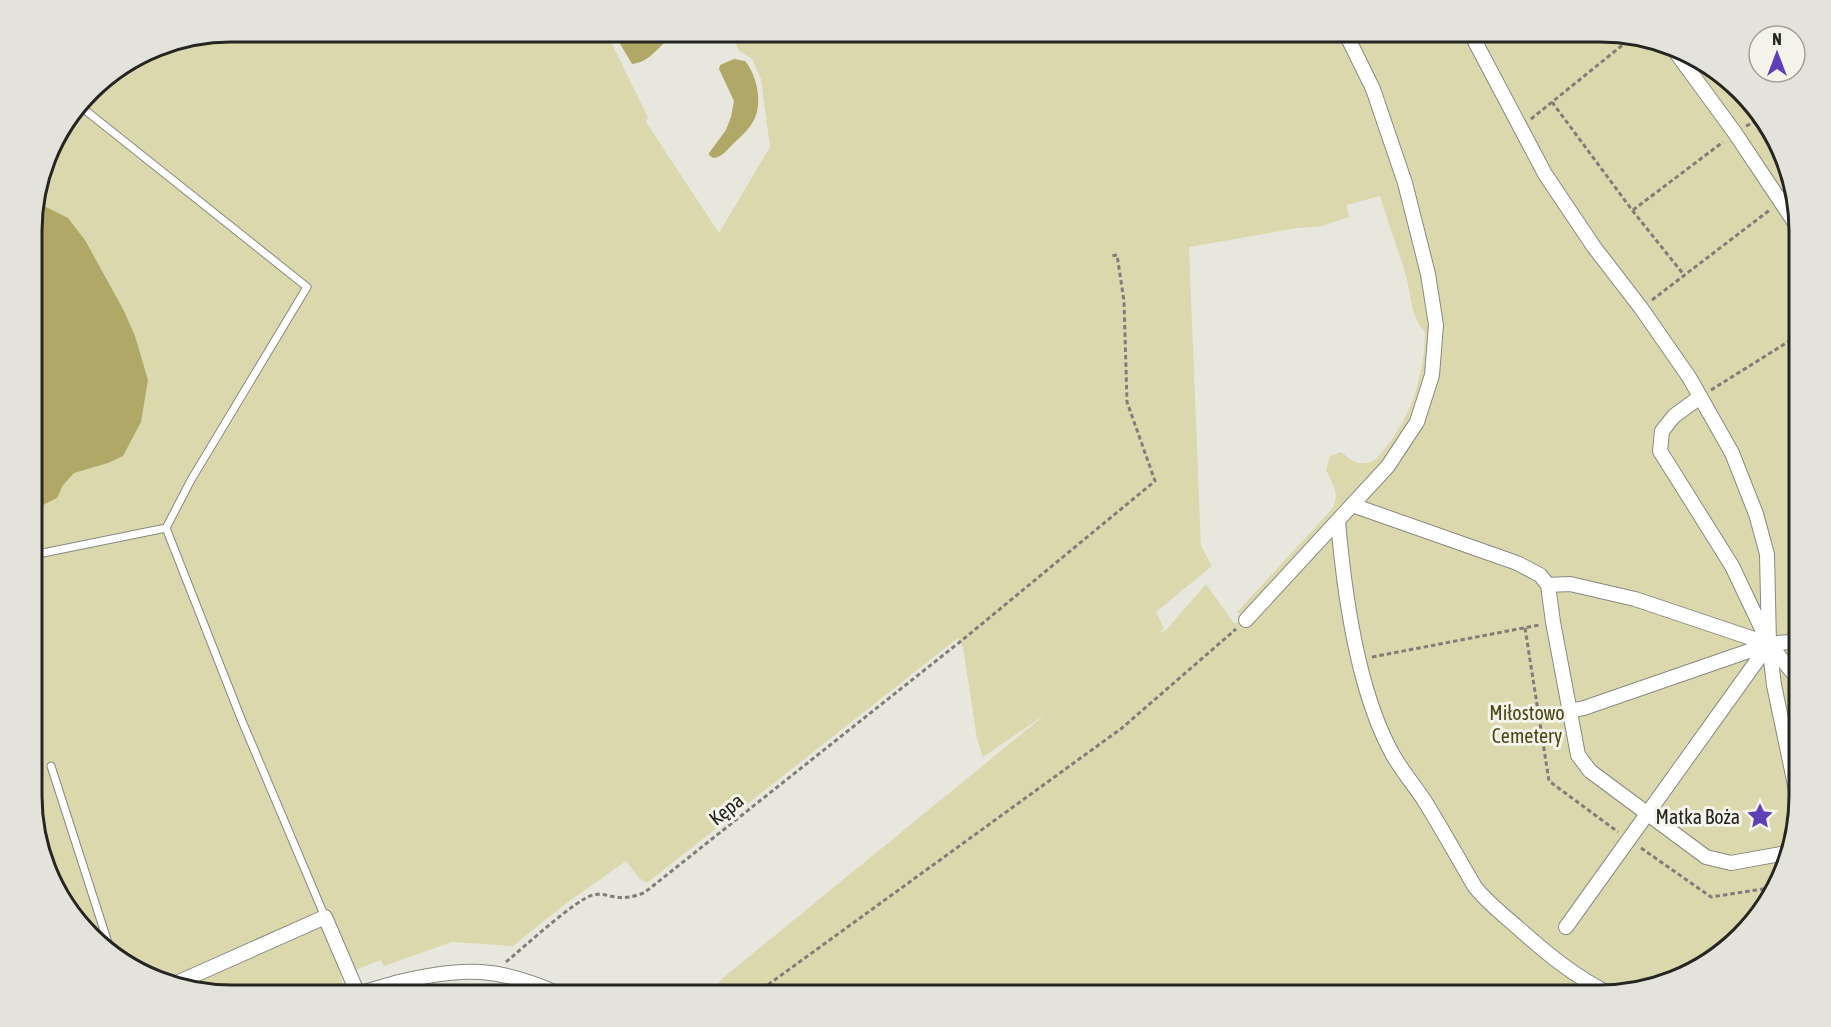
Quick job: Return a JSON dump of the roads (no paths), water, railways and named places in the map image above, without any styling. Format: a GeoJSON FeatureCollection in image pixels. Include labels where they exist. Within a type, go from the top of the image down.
{"type":"FeatureCollection","features":[{"type":"Feature","properties":{"kind":"street"},"geometry":{"type":"LineString","coordinates":[[1246,620],[1388,466],[1417,422],[1432,375],[1436,325],[1428,274],[1405,183],[1373,89],[1351,42]]}},
{"type":"Feature","properties":{"kind":"street"},"geometry":{"type":"LineString","coordinates":[[1476,42],[1545,174],[1594,247],[1641,308],[1689,377],[1732,453],[1756,514],[1767,554],[1769,644],[1774,685],[1789,757]]}},
{"type":"Feature","properties":{"kind":"street"},"geometry":{"type":"LineString","coordinates":[[1682,60],[1788,210]]}},
{"type":"Feature","properties":{"kind":"street"},"geometry":{"type":"LineString","coordinates":[[1700,397],[1674,416],[1662,430],[1660,451],[1732,566],[1769,644],[1789,668]]}},
{"type":"Feature","properties":{"kind":"street"},"geometry":{"type":"LineString","coordinates":[[1352,505],[1517,563],[1540,575],[1548,585],[1578,755],[1590,771],[1706,857],[1731,863],[1780,854]]}},
{"type":"Feature","properties":{"kind":"street"},"geometry":{"type":"LineString","coordinates":[[1338,521],[1347,590],[1360,660],[1377,718],[1393,756],[1425,801],[1475,887],[1485,899],[1532,940],[1577,975],[1594,985]]}},
{"type":"Feature","properties":{"kind":"street"},"geometry":{"type":"LineString","coordinates":[[1548,585],[1570,584],[1635,599],[1769,644]]}},
{"type":"Feature","properties":{"kind":"street"},"geometry":{"type":"LineString","coordinates":[[1569,711],[1769,644],[1789,642]]}},
{"type":"Feature","properties":{"kind":"street"},"geometry":{"type":"LineString","coordinates":[[1566,927],[1769,644]]}},
{"type":"Feature","properties":{"kind":"street"},"geometry":{"type":"LineString","coordinates":[[184,979],[325,917],[353,985]]}},
{"type":"Feature","properties":{"kind":"street"},"geometry":{"type":"LineString","coordinates":[[393,985],[437,973],[462,971],[493,972],[538,985]]}},
{"type":"Feature","properties":{"kind":"lane"},"geometry":{"type":"LineString","coordinates":[[86,110],[307,287],[191,480],[166,528],[242,721],[325,917]]}},
{"type":"Feature","properties":{"kind":"lane"},"geometry":{"type":"LineString","coordinates":[[42,553],[166,528]]}},
{"type":"Feature","properties":{"kind":"lane"},"geometry":{"type":"LineString","coordinates":[[51,766],[107,938]]}},
{"type":"Feature","properties":{"kind":"place","name":"Matka Boża"},"geometry":{"type":"Point","coordinates":[1760,816]}},
{"type":"Feature","properties":{"kind":"park label","name":"Miłostowo Cemetery"},"geometry":{"type":"Point","coordinates":[1527,724]}}]}
